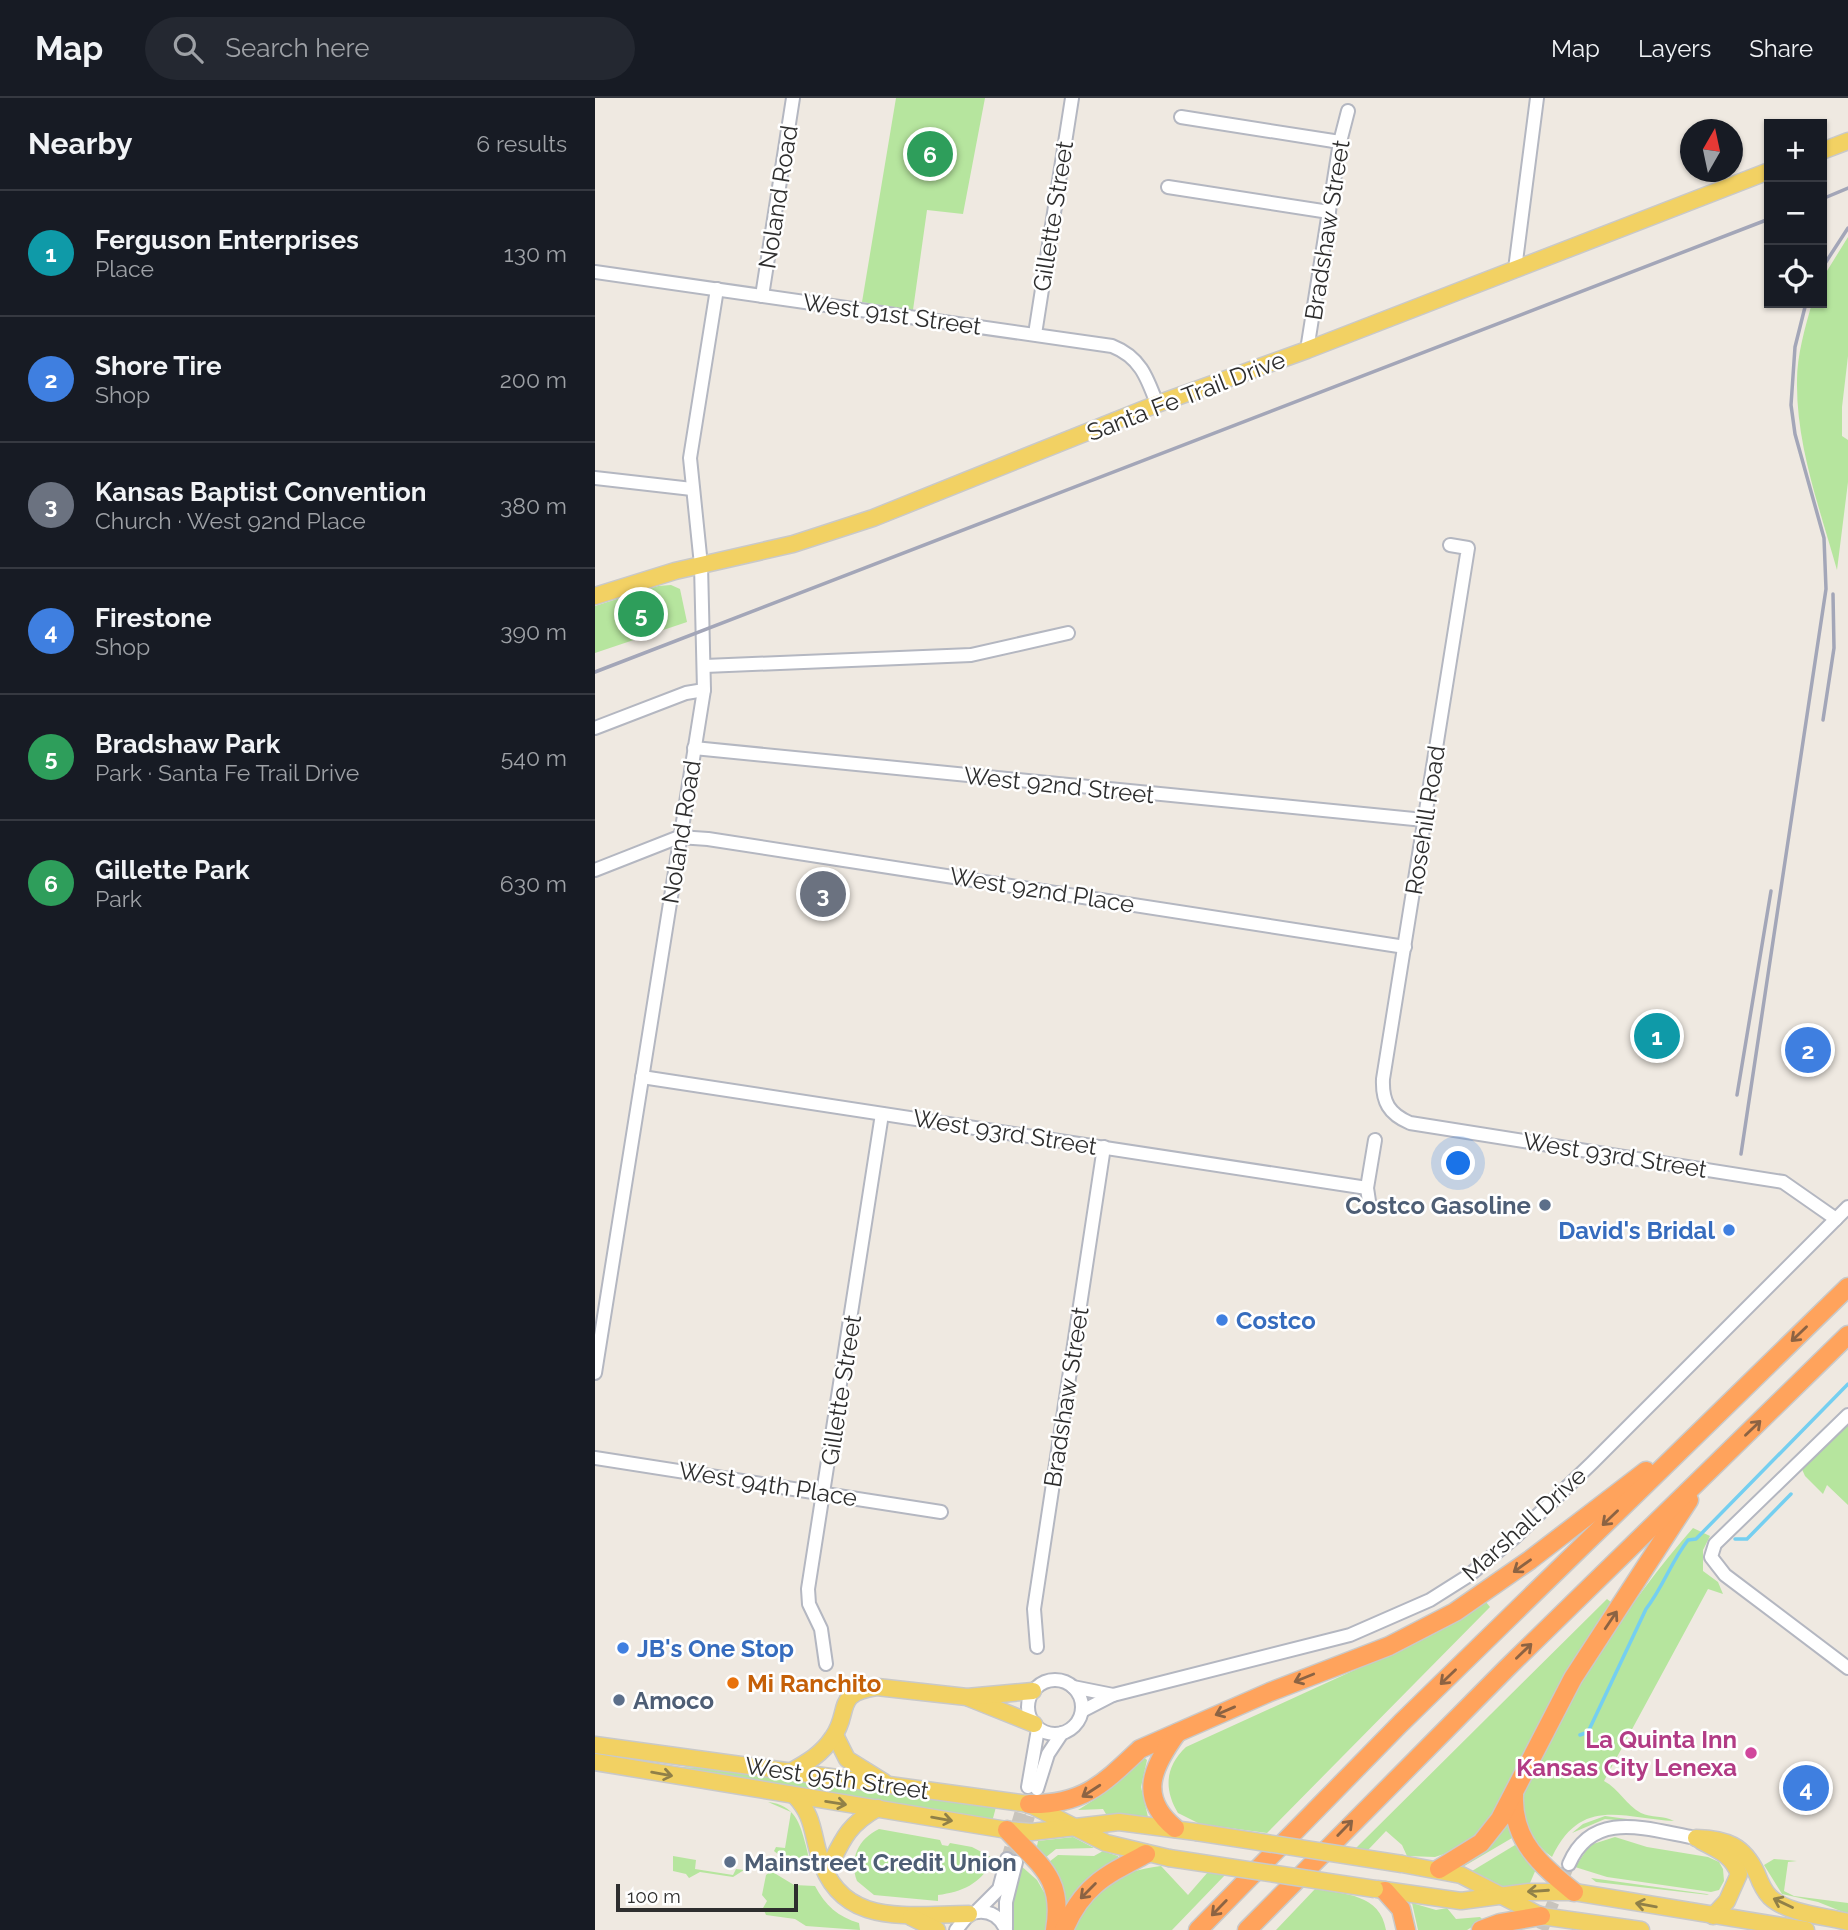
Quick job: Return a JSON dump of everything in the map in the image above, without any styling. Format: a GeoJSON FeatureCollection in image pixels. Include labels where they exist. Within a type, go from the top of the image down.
{"type":"FeatureCollection","features":[{"type":"Feature","properties":{"kind":"highway"},"geometry":{"type":"LineString","coordinates":[[1198,1930],[1401,1723],[1848,1287]]}},
{"type":"Feature","properties":{"kind":"highway"},"geometry":{"type":"LineString","coordinates":[[1247,1930],[1388,1785],[1848,1335]]}},
{"type":"Feature","properties":{"kind":"highway"},"geometry":{"type":"LineString","coordinates":[[1031,1794],[1051,1805],[1081,1797],[1108,1779],[1140,1749],[1179,1730],[1388,1646],[1455,1612],[1530,1560],[1712,1419]]}},
{"type":"Feature","properties":{"kind":"highway"},"geometry":{"type":"LineString","coordinates":[[1439,1869],[1481,1843],[1500,1819],[1573,1678],[1704,1476]]}},
{"type":"Feature","properties":{"kind":"highway"},"geometry":{"type":"LineString","coordinates":[[1175,1828],[1165,1820],[1157,1807],[1152,1783],[1158,1759],[1179,1730]]}},
{"type":"Feature","properties":{"kind":"highway"},"geometry":{"type":"LineString","coordinates":[[1514,1791],[1515,1822],[1530,1852],[1574,1892]]}},
{"type":"Feature","properties":{"kind":"highway"},"geometry":{"type":"LineString","coordinates":[[1007,1830],[1042,1865],[1054,1884],[1059,1907],[1055,1930]]}},
{"type":"Feature","properties":{"kind":"highway"},"geometry":{"type":"LineString","coordinates":[[1064,1930],[1077,1901],[1087,1890],[1110,1873],[1146,1854]]}},
{"type":"Feature","properties":{"kind":"highway"},"geometry":{"type":"LineString","coordinates":[[1380,1890],[1401,1909],[1406,1930]]}},
{"type":"Feature","properties":{"kind":"highway"},"geometry":{"type":"LineString","coordinates":[[1481,1930],[1500,1923],[1541,1916]]}},
{"type":"Feature","properties":{"kind":"main road"},"geometry":{"type":"LineString","coordinates":[[1827,149],[1848,141]]}},
{"type":"Feature","properties":{"kind":"main road","name":"Santa Fe Trail Drive"},"geometry":{"type":"LineString","coordinates":[[595,596],[701,565],[781,548],[860,523],[1157,404],[1307,350],[1764,173]]}},
{"type":"Feature","properties":{"kind":"main road"},"geometry":{"type":"LineString","coordinates":[[790,1772],[816,1758],[835,1735],[842,1709],[849,1698],[863,1689],[877,1687],[967,1697],[1033,1691]]}},
{"type":"Feature","properties":{"kind":"main road"},"geometry":{"type":"LineString","coordinates":[[967,1697],[1036,1727]]}},
{"type":"Feature","properties":{"kind":"main road"},"geometry":{"type":"LineString","coordinates":[[835,1735],[847,1759],[892,1787]]}},
{"type":"Feature","properties":{"kind":"main road","name":"West 95th Street"},"geometry":{"type":"LineString","coordinates":[[595,1745],[892,1787],[1031,1794],[1075,1827],[1106,1843],[1146,1854],[1380,1890],[1461,1901],[1548,1890],[1574,1892],[1806,1930]]}},
{"type":"Feature","properties":{"kind":"main road","name":"West 95th Street"},"geometry":{"type":"LineString","coordinates":[[595,1762],[1007,1830],[1032,1832],[1119,1822],[1175,1828],[1439,1869],[1461,1875],[1541,1916],[1641,1930]]}},
{"type":"Feature","properties":{"kind":"main road"},"geometry":{"type":"LineString","coordinates":[[795,1796],[807,1809],[814,1824],[820,1858],[832,1885],[845,1900],[864,1909],[905,1915],[972,1913]]}},
{"type":"Feature","properties":{"kind":"main road"},"geometry":{"type":"LineString","coordinates":[[827,1871],[845,1835],[855,1822],[878,1808]]}},
{"type":"Feature","properties":{"kind":"main road"},"geometry":{"type":"LineString","coordinates":[[1696,1838],[1727,1855],[1735,1863],[1738,1874],[1727,1901],[1713,1916]]}},
{"type":"Feature","properties":{"kind":"main road"},"geometry":{"type":"LineString","coordinates":[[1696,1838],[1730,1842],[1747,1854],[1762,1886],[1774,1900],[1790,1908],[1848,1922]]}},
{"type":"Feature","properties":{"kind":"main road"},"geometry":{"type":"LineString","coordinates":[[905,1915],[937,1930]]}},
{"type":"Feature","properties":{"kind":"street","name":"Noland Road"},"geometry":{"type":"LineString","coordinates":[[762,296],[793,98]]}},
{"type":"Feature","properties":{"kind":"street","name":"Gillette Street"},"geometry":{"type":"LineString","coordinates":[[1035,334],[1072,98]]}},
{"type":"Feature","properties":{"kind":"street"},"geometry":{"type":"LineString","coordinates":[[1515,269],[1518,224],[1537,98]]}},
{"type":"Feature","properties":{"kind":"street","name":"Bradshaw Street"},"geometry":{"type":"LineString","coordinates":[[1307,350],[1340,142],[1348,111]]}},
{"type":"Feature","properties":{"kind":"street"},"geometry":{"type":"LineString","coordinates":[[1181,117],[1340,142]]}},
{"type":"Feature","properties":{"kind":"street"},"geometry":{"type":"LineString","coordinates":[[1168,187],[1329,212]]}},
{"type":"Feature","properties":{"kind":"street","name":"West 91st Street"},"geometry":{"type":"LineString","coordinates":[[595,272],[1112,346],[1125,351],[1146,372],[1157,404]]}},
{"type":"Feature","properties":{"kind":"street","name":"Noland Road"},"geometry":{"type":"LineString","coordinates":[[596,1366],[703,691],[705,666],[701,565],[692,489],[694,426],[717,289]]}},
{"type":"Feature","properties":{"kind":"street"},"geometry":{"type":"LineString","coordinates":[[595,478],[692,489]]}},
{"type":"Feature","properties":{"kind":"street","name":"Rosehill Road"},"geometry":{"type":"LineString","coordinates":[[1388,1108],[1383,1094],[1383,1079],[1468,548],[1450,545]]}},
{"type":"Feature","properties":{"kind":"street"},"geometry":{"type":"LineString","coordinates":[[705,666],[971,655],[1067,633]]}},
{"type":"Feature","properties":{"kind":"street"},"geometry":{"type":"LineString","coordinates":[[595,728],[686,693],[703,691]]}},
{"type":"Feature","properties":{"kind":"street","name":"West 92nd Street"},"geometry":{"type":"LineString","coordinates":[[694,748],[1425,820]]}},
{"type":"Feature","properties":{"kind":"street"},"geometry":{"type":"LineString","coordinates":[[595,870],[679,837]]}},
{"type":"Feature","properties":{"kind":"street","name":"West 92nd Place"},"geometry":{"type":"LineString","coordinates":[[679,837],[1405,947]]}},
{"type":"Feature","properties":{"kind":"street","name":"West 93rd Street"},"geometry":{"type":"LineString","coordinates":[[642,1077],[1367,1188]]}},
{"type":"Feature","properties":{"kind":"street","name":"West 93rd Street"},"geometry":{"type":"LineString","coordinates":[[1388,1108],[1397,1117],[1411,1123],[1783,1182],[1821,1205],[1836,1219]]}},
{"type":"Feature","properties":{"kind":"street","name":"Gillette Street"},"geometry":{"type":"LineString","coordinates":[[826,1664],[821,1629],[809,1604],[808,1589],[883,1114]]}},
{"type":"Feature","properties":{"kind":"street"},"geometry":{"type":"LineString","coordinates":[[1370,1208],[1367,1188],[1375,1140]]}},
{"type":"Feature","properties":{"kind":"street","name":"Bradshaw Street"},"geometry":{"type":"LineString","coordinates":[[1037,1647],[1034,1609],[1104,1147]]}},
{"type":"Feature","properties":{"kind":"street","name":"Marshall Drive"},"geometry":{"type":"LineString","coordinates":[[1082,1711],[1113,1695],[1350,1635],[1420,1605],[1468,1576],[1515,1537],[1592,1463],[1848,1207]]}},
{"type":"Feature","properties":{"kind":"street"},"geometry":{"type":"LineString","coordinates":[[1848,1415],[1715,1544],[1710,1557],[1725,1575],[1848,1668]]}},
{"type":"Feature","properties":{"kind":"street","name":"West 94th Place"},"geometry":{"type":"LineString","coordinates":[[595,1458],[941,1511]]}},
{"type":"Feature","properties":{"kind":"street"},"geometry":{"type":"LineString","coordinates":[[1031,1794],[1036,1727],[1028,1708],[1033,1691],[1040,1685],[1056,1680],[1073,1687],[1079,1694],[1082,1711],[1075,1725],[1062,1733],[1054,1734],[1036,1727]]}},
{"type":"Feature","properties":{"kind":"street","name":"Marshall Drive"},"geometry":{"type":"LineString","coordinates":[[1073,1687],[1113,1695]]}},
{"type":"Feature","properties":{"kind":"street"},"geometry":{"type":"LineString","coordinates":[[1031,1794],[1048,1754],[1062,1733]]}},
{"type":"Feature","properties":{"kind":"street"},"geometry":{"type":"LineString","coordinates":[[1570,1864],[1576,1849],[1604,1827],[1624,1827],[1696,1838]]}},
{"type":"Feature","properties":{"kind":"street"},"geometry":{"type":"LineString","coordinates":[[956,1930],[999,1889],[1012,1861],[1006,1902],[1006,1929]]}},
{"type":"Feature","properties":{"kind":"street"},"geometry":{"type":"LineString","coordinates":[[972,1913],[993,1914],[1006,1929]]}},
{"type":"Feature","properties":{"kind":"green space"},"geometry":{"type":"Polygon","coordinates":[[[896,98],[985,98],[963,214],[927,210],[913,310],[862,302],[896,98]]]}},
{"type":"Feature","properties":{"kind":"green space"},"geometry":{"type":"Polygon","coordinates":[[[1848,237],[1848,356],[1842,407],[1842,436],[1848,440],[1848,482],[1837,570],[1805,453],[1800,429],[1797,381],[1800,351],[1811,308],[1827,308],[1827,271],[1848,237]]]}},
{"type":"Feature","properties":{"kind":"green space"},"geometry":{"type":"Polygon","coordinates":[[[671,585],[680,589],[687,622],[595,653],[595,606],[658,586],[671,585]]]}},
{"type":"Feature","properties":{"kind":"green space"},"geometry":{"type":"Polygon","coordinates":[[[1848,1424],[1848,1505],[1827,1485],[1823,1494],[1805,1476],[1801,1467],[1848,1424]]]}},
{"type":"Feature","properties":{"kind":"green space"},"geometry":{"type":"Polygon","coordinates":[[[1693,1528],[1710,1536],[1703,1550],[1703,1571],[1718,1582],[1723,1594],[1708,1589],[1604,1781],[1641,1813],[1674,1821],[1620,1815],[1590,1818],[1576,1825],[1563,1838],[1552,1857],[1538,1844],[1529,1829],[1524,1811],[1524,1792],[1559,1722],[1599,1654],[1644,1589],[1693,1528]]]}},
{"type":"Feature","properties":{"kind":"green space"},"geometry":{"type":"Polygon","coordinates":[[[1607,1599],[1612,1603],[1550,1702],[1491,1820],[1469,1843],[1435,1857],[1407,1856],[1402,1845],[1386,1831],[1368,1850],[1356,1848],[1607,1599]]]}},
{"type":"Feature","properties":{"kind":"green space"},"geometry":{"type":"Polygon","coordinates":[[[1486,1602],[1490,1607],[1267,1833],[1200,1824],[1178,1813],[1170,1795],[1169,1778],[1174,1762],[1186,1747],[1405,1647],[1486,1602]]]}},
{"type":"Feature","properties":{"kind":"green space"},"geometry":{"type":"Polygon","coordinates":[[[1142,1756],[1147,1760],[1141,1787],[1148,1817],[1106,1814],[1103,1809],[1078,1810],[1100,1796],[1142,1756]]]}},
{"type":"Feature","properties":{"kind":"green space"},"geometry":{"type":"Polygon","coordinates":[[[681,1767],[728,1769],[996,1807],[992,1822],[681,1770],[681,1767]]]}},
{"type":"Feature","properties":{"kind":"green space"},"geometry":{"type":"Polygon","coordinates":[[[791,1812],[806,1846],[808,1868],[796,1869],[774,1851],[776,1847],[785,1848],[791,1812]]]}},
{"type":"Feature","properties":{"kind":"green space"},"geometry":{"type":"Polygon","coordinates":[[[1605,1816],[1672,1825],[1605,1819],[1572,1833],[1583,1824],[1605,1816]]]}},
{"type":"Feature","properties":{"kind":"green space"},"geometry":{"type":"Polygon","coordinates":[[[1507,1823],[1512,1838],[1461,1868],[1462,1861],[1507,1823]]]}},
{"type":"Feature","properties":{"kind":"green space"},"geometry":{"type":"Polygon","coordinates":[[[879,1829],[940,1840],[942,1845],[948,1846],[950,1843],[972,1847],[993,1858],[992,1862],[976,1881],[955,1892],[938,1895],[938,1901],[874,1895],[857,1881],[854,1865],[861,1844],[879,1829]]]}},
{"type":"Feature","properties":{"kind":"green space"},"geometry":{"type":"Polygon","coordinates":[[[1073,1837],[1094,1848],[1056,1849],[1045,1858],[1036,1851],[1038,1841],[1073,1837]]]}},
{"type":"Feature","properties":{"kind":"green space"},"geometry":{"type":"Polygon","coordinates":[[[1615,1837],[1647,1847],[1708,1857],[1719,1862],[1724,1881],[1719,1890],[1711,1892],[1607,1877],[1575,1867],[1590,1845],[1615,1837]]]}},
{"type":"Feature","properties":{"kind":"green space"},"geometry":{"type":"Polygon","coordinates":[[[1515,1845],[1536,1869],[1530,1883],[1502,1887],[1472,1871],[1515,1845]]]}},
{"type":"Feature","properties":{"kind":"green space"},"geometry":{"type":"Polygon","coordinates":[[[1103,1851],[1118,1856],[1118,1862],[1066,1911],[1049,1862],[1058,1855],[1094,1856],[1103,1851]]]}},
{"type":"Feature","properties":{"kind":"green space"},"geometry":{"type":"Polygon","coordinates":[[[673,1856],[696,1860],[695,1869],[733,1875],[736,1869],[744,1870],[733,1877],[700,1872],[689,1878],[686,1874],[673,1871],[673,1856]]]}},
{"type":"Feature","properties":{"kind":"green space"},"geometry":{"type":"Polygon","coordinates":[[[1774,1859],[1797,1861],[1788,1862],[1784,1891],[1794,1896],[1848,1903],[1848,1914],[1818,1902],[1782,1894],[1764,1865],[1774,1859]]]}},
{"type":"Feature","properties":{"kind":"green space"},"geometry":{"type":"Polygon","coordinates":[[[1020,1865],[1037,1880],[1049,1901],[1047,1930],[1013,1930],[1011,1902],[1020,1865]]]}},
{"type":"Feature","properties":{"kind":"green space"},"geometry":{"type":"Polygon","coordinates":[[[1161,1866],[1188,1895],[1208,1872],[1225,1875],[1172,1930],[1070,1930],[1087,1904],[1107,1885],[1130,1873],[1161,1866]]]}},
{"type":"Feature","properties":{"kind":"green space"},"geometry":{"type":"Polygon","coordinates":[[[771,1871],[794,1885],[815,1886],[833,1909],[859,1923],[860,1930],[806,1926],[795,1919],[766,1915],[763,1908],[767,1901],[762,1895],[766,1875],[771,1871]]]}},
{"type":"Feature","properties":{"kind":"green space"},"geometry":{"type":"Polygon","coordinates":[[[1591,1878],[1707,1894],[1709,1895],[1596,1882],[1591,1878]]]}},
{"type":"Feature","properties":{"kind":"green space"},"geometry":{"type":"Polygon","coordinates":[[[1315,1889],[1349,1895],[1369,1903],[1377,1909],[1386,1930],[1276,1930],[1315,1889]]]}},
{"type":"Feature","properties":{"kind":"green space"},"geometry":{"type":"Polygon","coordinates":[[[1412,1903],[1436,1910],[1447,1908],[1456,1919],[1480,1917],[1483,1920],[1467,1930],[1418,1930],[1412,1903]]]}},
{"type":"Feature","properties":{"kind":"waterway"},"geometry":{"type":"LineString","coordinates":[[1580,1735],[1588,1732],[1646,1609],[1688,1540],[1696,1539],[1848,1384]]}},
{"type":"Feature","properties":{"kind":"waterway"},"geometry":{"type":"LineString","coordinates":[[1735,1539],[1747,1539],[1791,1494]]}},
{"type":"Feature","properties":{"kind":"tunnel"},"geometry":{"type":"LineString","coordinates":[[1007,1859],[1028,1787]]}},
{"type":"Feature","properties":{"kind":"tunnel"},"geometry":{"type":"LineString","coordinates":[[1016,1862],[1034,1798]]}},
{"type":"Feature","properties":{"kind":"tunnel"},"geometry":{"type":"LineString","coordinates":[[1542,1930],[1569,1864]]}},
{"type":"Feature","properties":{"kind":"railway"},"geometry":{"type":"LineString","coordinates":[[1827,197],[1848,188]]}},
{"type":"Feature","properties":{"kind":"railway"},"geometry":{"type":"LineString","coordinates":[[595,672],[1764,221]]}},
{"type":"Feature","properties":{"kind":"railway"},"geometry":{"type":"LineString","coordinates":[[1827,260],[1848,228]]}},
{"type":"Feature","properties":{"kind":"railway"},"geometry":{"type":"LineString","coordinates":[[1741,1154],[1826,589],[1824,538],[1795,434],[1791,405],[1795,347],[1805,308]]}},
{"type":"Feature","properties":{"kind":"railway"},"geometry":{"type":"LineString","coordinates":[[1823,720],[1834,648],[1833,594]]}},
{"type":"Feature","properties":{"kind":"railway"},"geometry":{"type":"LineString","coordinates":[[1737,1095],[1771,891]]}},
{"type":"Feature","properties":{"kind":"place","name":"Gillette Park"},"geometry":{"type":"Point","coordinates":[930,154]}},
{"type":"Feature","properties":{"kind":"place","name":"Bradshaw Park"},"geometry":{"type":"Point","coordinates":[641,614]}},
{"type":"Feature","properties":{"kind":"place","name":"Kansas Baptist Convention"},"geometry":{"type":"Point","coordinates":[823,894]}},
{"type":"Feature","properties":{"kind":"place","name":"Ferguson Enterprises"},"geometry":{"type":"Point","coordinates":[1657,1036]}},
{"type":"Feature","properties":{"kind":"place","name":"Shore Tire"},"geometry":{"type":"Point","coordinates":[1808,1050]}},
{"type":"Feature","properties":{"kind":"place","name":"Costco Gasoline"},"geometry":{"type":"Point","coordinates":[1545,1205]}},
{"type":"Feature","properties":{"kind":"place","name":"David's Bridal"},"geometry":{"type":"Point","coordinates":[1729,1230]}},
{"type":"Feature","properties":{"kind":"place","name":"Costco"},"geometry":{"type":"Point","coordinates":[1222,1320]}},
{"type":"Feature","properties":{"kind":"place","name":"JB's One Stop"},"geometry":{"type":"Point","coordinates":[623,1648]}},
{"type":"Feature","properties":{"kind":"place","name":"Mi Ranchito"},"geometry":{"type":"Point","coordinates":[733,1683]}},
{"type":"Feature","properties":{"kind":"place","name":"Amoco"},"geometry":{"type":"Point","coordinates":[619,1700]}},
{"type":"Feature","properties":{"kind":"place","name":"La Quinta Inn Kansas City Lenexa"},"geometry":{"type":"Point","coordinates":[1751,1753]}},
{"type":"Feature","properties":{"kind":"place","name":"Firestone"},"geometry":{"type":"Point","coordinates":[1806,1788]}},
{"type":"Feature","properties":{"kind":"place","name":"Mainstreet Credit Union"},"geometry":{"type":"Point","coordinates":[730,1862]}}]}
